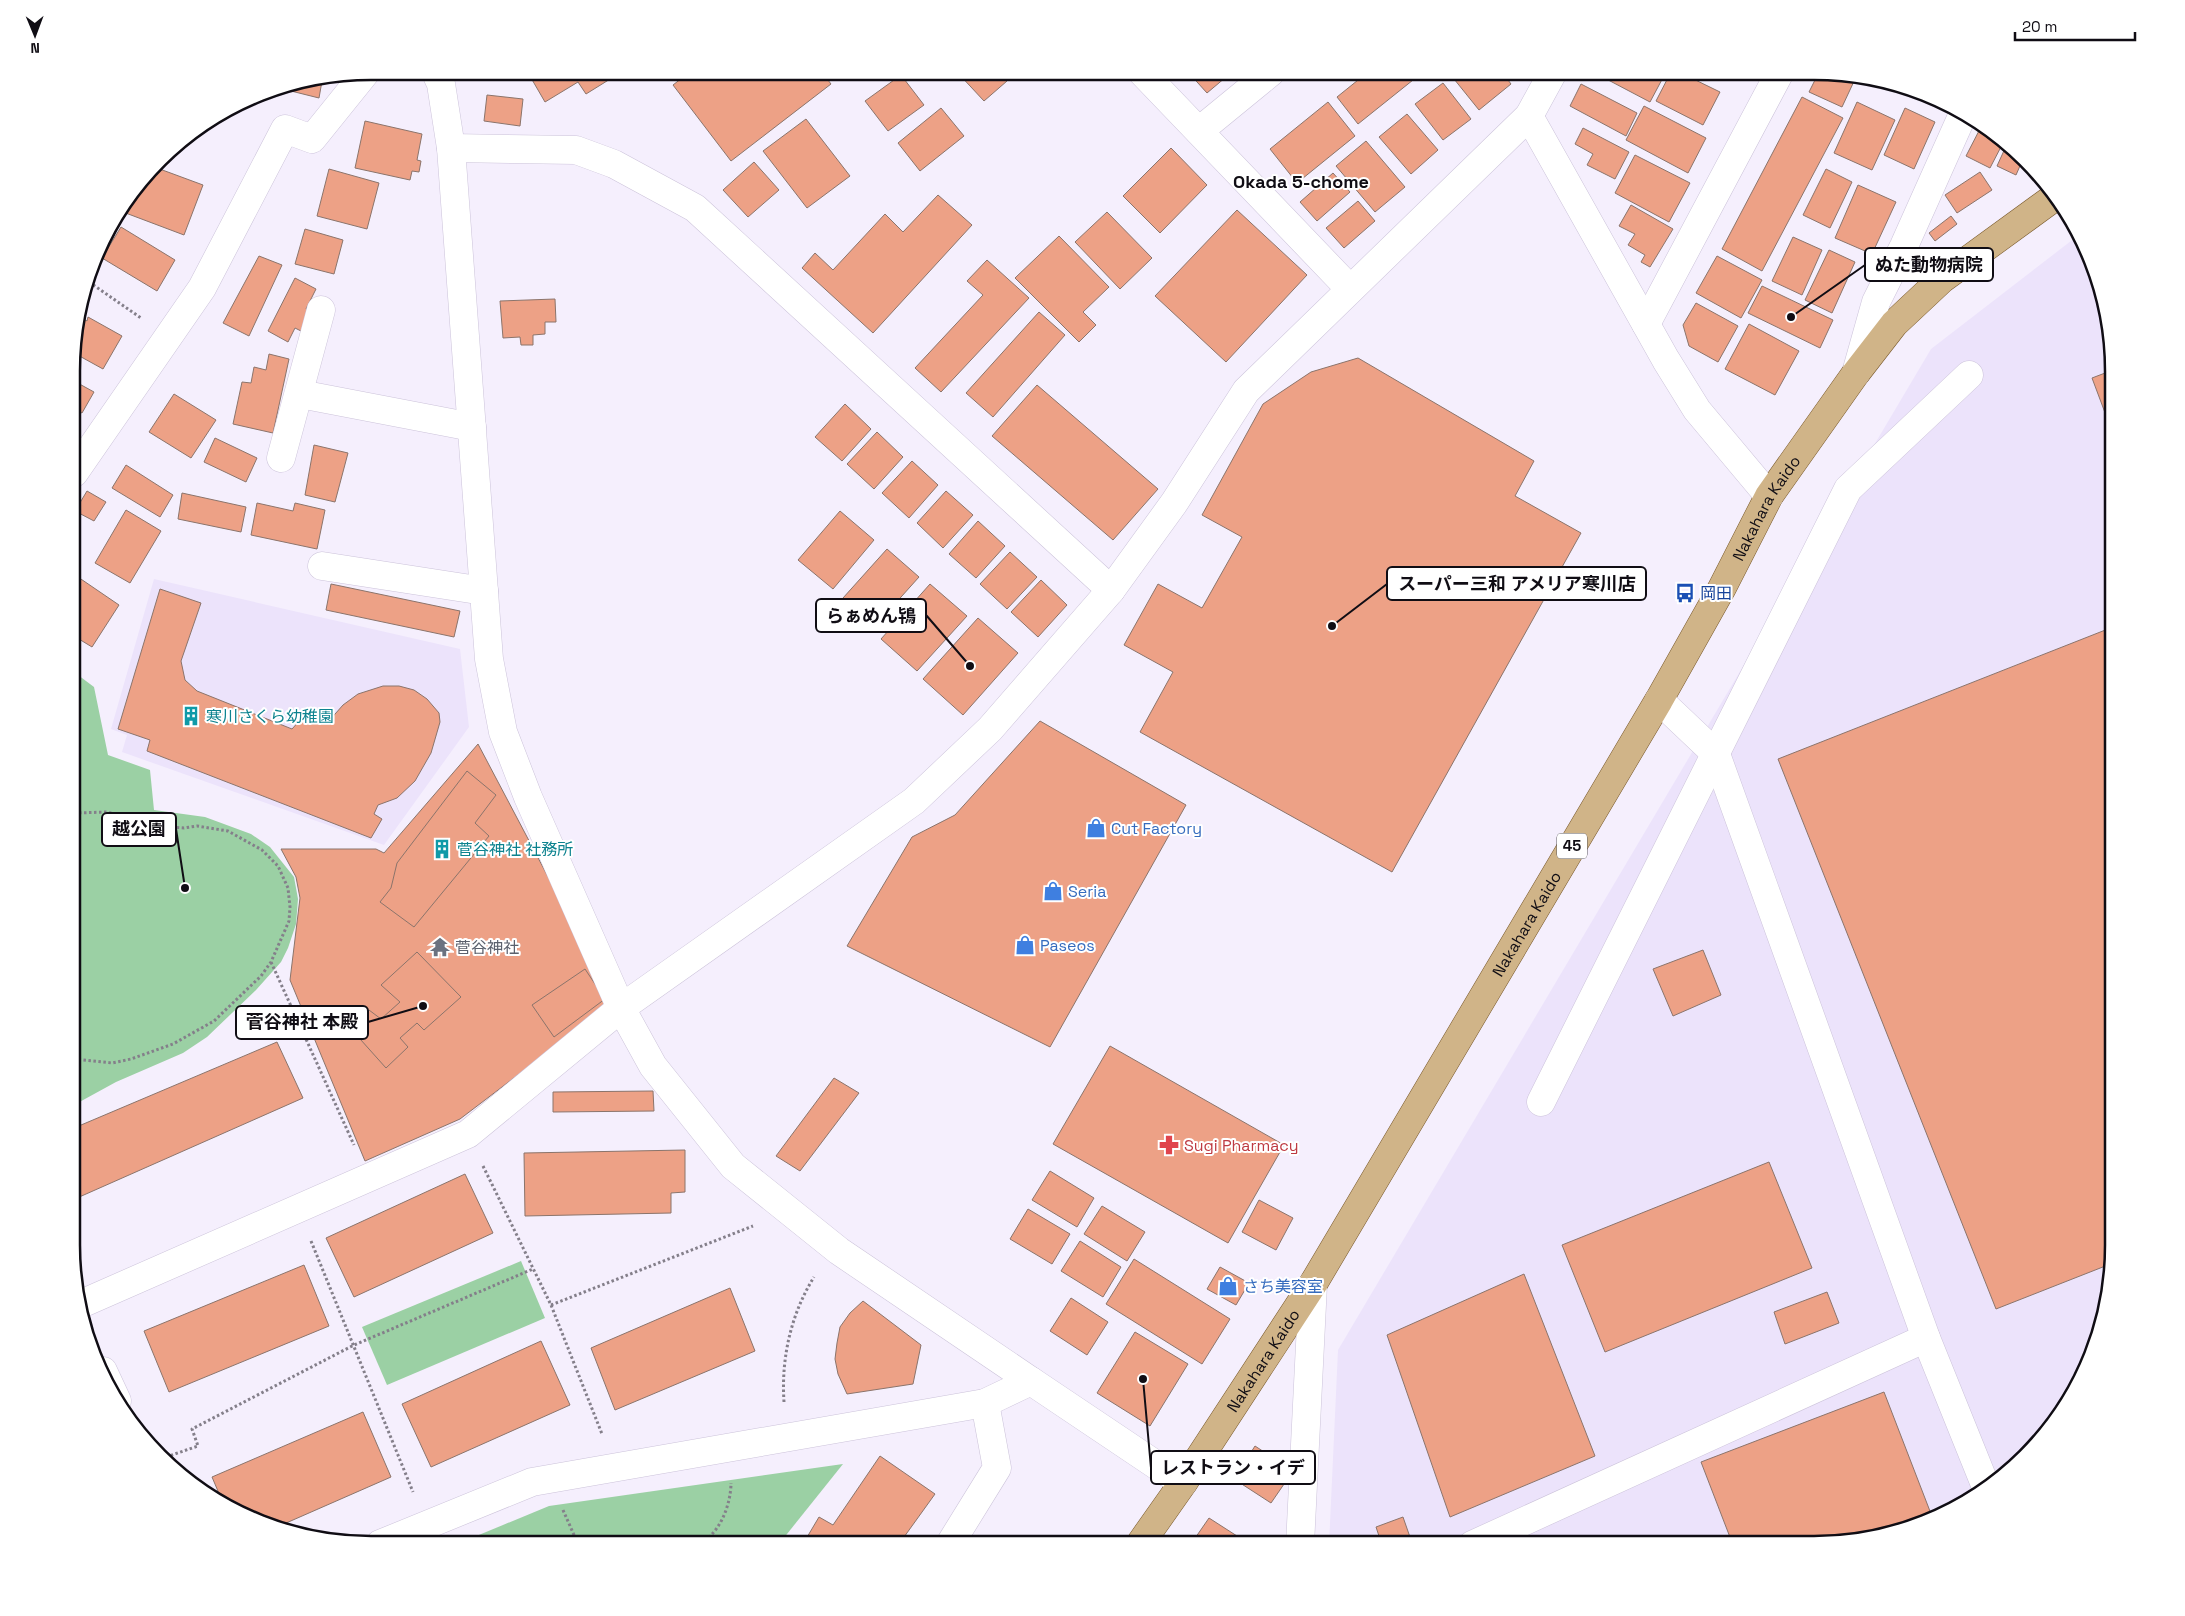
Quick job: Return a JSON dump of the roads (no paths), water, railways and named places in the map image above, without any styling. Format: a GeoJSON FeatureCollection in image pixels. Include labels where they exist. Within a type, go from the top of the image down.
{"type":"FeatureCollection","features":[{"type":"Feature","properties":{"kind":"main road","name":"Nakahara Kaido"},"geometry":{"type":"LineString","coordinates":[[1146,1536],[1183,1484],[1313,1284],[1659,700],[1722,588],[1768,496],[1856,373],[1894,324],[1942,279],[2050,201]]}},
{"type":"Feature","properties":{"kind":"street"},"geometry":{"type":"LineString","coordinates":[[438,80],[451,148],[489,659],[504,732],[528,797],[621,1008],[653,1066],[733,1166],[839,1251],[1183,1484]]}},
{"type":"Feature","properties":{"kind":"street"},"geometry":{"type":"LineString","coordinates":[[1150,80],[1350,288]]}},
{"type":"Feature","properties":{"kind":"street"},"geometry":{"type":"LineString","coordinates":[[1199,131],[1261,80]]}},
{"type":"Feature","properties":{"kind":"street"},"geometry":{"type":"LineString","coordinates":[[86,1302],[468,1134],[621,1008],[914,801],[990,729],[1111,590],[1174,502],[1246,391],[1529,116],[1549,80]]}},
{"type":"Feature","properties":{"kind":"street"},"geometry":{"type":"LineString","coordinates":[[1646,324],[1776,80]]}},
{"type":"Feature","properties":{"kind":"street"},"geometry":{"type":"LineString","coordinates":[[80,464],[202,288],[285,129],[312,140],[359,81]]}},
{"type":"Feature","properties":{"kind":"street"},"geometry":{"type":"LineString","coordinates":[[1529,116],[1646,324],[1697,410],[1768,496]]}},
{"type":"Feature","properties":{"kind":"street"},"geometry":{"type":"LineString","coordinates":[[1856,373],[1876,302],[1904,246],[1960,120]]}},
{"type":"Feature","properties":{"kind":"street"},"geometry":{"type":"LineString","coordinates":[[451,148],[576,150],[614,164],[695,208],[1111,590]]}},
{"type":"Feature","properties":{"kind":"street"},"geometry":{"type":"LineString","coordinates":[[281,458],[300,394],[321,310]]}},
{"type":"Feature","properties":{"kind":"street"},"geometry":{"type":"LineString","coordinates":[[1541,1102],[1848,489],[1969,375]]}},
{"type":"Feature","properties":{"kind":"street"},"geometry":{"type":"LineString","coordinates":[[300,394],[472,427]]}},
{"type":"Feature","properties":{"kind":"street"},"geometry":{"type":"LineString","coordinates":[[322,566],[484,591]]}},
{"type":"Feature","properties":{"kind":"street"},"geometry":{"type":"LineString","coordinates":[[1659,700],[1716,754],[1926,1338],[1984,1481]]}},
{"type":"Feature","properties":{"kind":"street"},"geometry":{"type":"LineString","coordinates":[[1300,1536],[1313,1284]]}},
{"type":"Feature","properties":{"kind":"street"},"geometry":{"type":"LineString","coordinates":[[1492,1536],[1926,1338]]}},
{"type":"Feature","properties":{"kind":"street"},"geometry":{"type":"LineString","coordinates":[[400,1536],[532,1482],[985,1403],[1031,1381]]}},
{"type":"Feature","properties":{"kind":"street"},"geometry":{"type":"LineString","coordinates":[[955,1536],[997,1468],[985,1403]]}},
{"type":"Feature","properties":{"kind":"place","name":"ぬた動物病院"},"geometry":{"type":"Point","coordinates":[1791,317]}},
{"type":"Feature","properties":{"kind":"place","name":"岡田"},"geometry":{"type":"Point","coordinates":[1685,593]}},
{"type":"Feature","properties":{"kind":"place","name":"スーパー三和 アメリア寒川店"},"geometry":{"type":"Point","coordinates":[1332,626]}},
{"type":"Feature","properties":{"kind":"place","name":"らぁめん鴇"},"geometry":{"type":"Point","coordinates":[970,666]}},
{"type":"Feature","properties":{"kind":"place","name":"寒川さくら幼稚園"},"geometry":{"type":"Point","coordinates":[191,716]}},
{"type":"Feature","properties":{"kind":"place","name":"Cut Factory"},"geometry":{"type":"Point","coordinates":[1096,828]}},
{"type":"Feature","properties":{"kind":"place","name":"菅谷神社 社務所"},"geometry":{"type":"Point","coordinates":[442,849]}},
{"type":"Feature","properties":{"kind":"place","name":"越公園"},"geometry":{"type":"Point","coordinates":[185,888]}},
{"type":"Feature","properties":{"kind":"place","name":"Seria"},"geometry":{"type":"Point","coordinates":[1053,891]}},
{"type":"Feature","properties":{"kind":"place","name":"Paseos"},"geometry":{"type":"Point","coordinates":[1025,945]}},
{"type":"Feature","properties":{"kind":"place","name":"菅谷神社"},"geometry":{"type":"Point","coordinates":[440,947]}},
{"type":"Feature","properties":{"kind":"place","name":"菅谷神社 本殿"},"geometry":{"type":"Point","coordinates":[423,1006]}},
{"type":"Feature","properties":{"kind":"place","name":"Sugi Pharmacy"},"geometry":{"type":"Point","coordinates":[1169,1145]}},
{"type":"Feature","properties":{"kind":"place","name":"さち美容室"},"geometry":{"type":"Point","coordinates":[1228,1286]}},
{"type":"Feature","properties":{"kind":"place","name":"レストラン・イデ"},"geometry":{"type":"Point","coordinates":[1143,1379]}},
{"type":"Feature","properties":{"kind":"district","name":"Okada 5-chome"},"geometry":{"type":"Point","coordinates":[1301,182]}}]}
